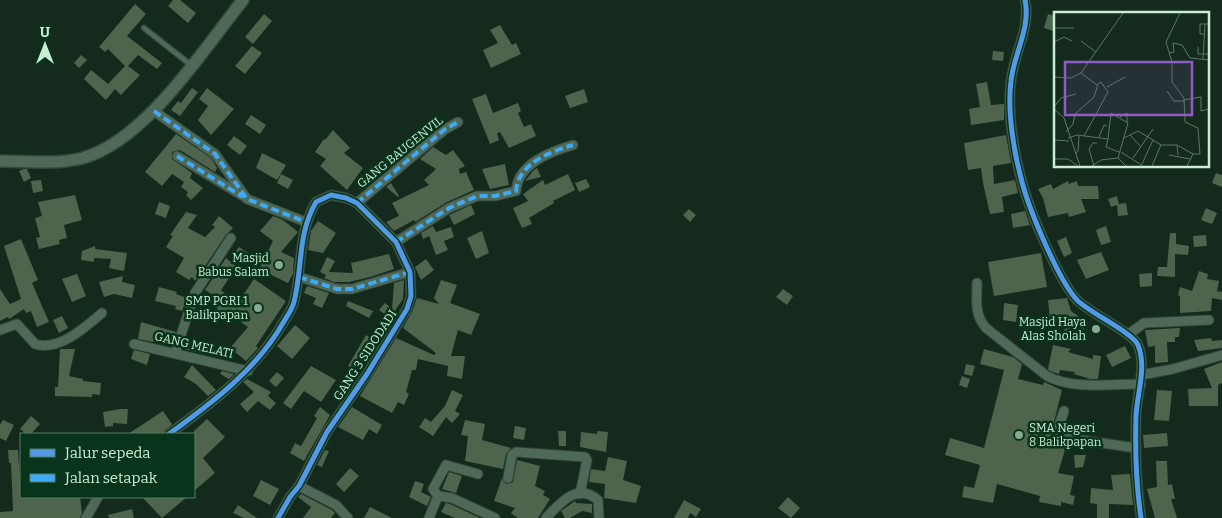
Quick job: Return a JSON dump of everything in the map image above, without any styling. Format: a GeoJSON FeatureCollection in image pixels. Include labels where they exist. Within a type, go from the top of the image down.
{"type":"FeatureCollection","features":[{"type":"Feature","properties":{"kind":"main road"},"geometry":{"type":"LineString","coordinates":[[0,161],[54,162],[84,157],[117,143],[154,111],[243,0]]}},
{"type":"Feature","properties":{"kind":"street"},"geometry":{"type":"LineString","coordinates":[[1025,0],[1027,18],[1011,80],[1010,101],[1023,188],[1066,286],[1078,301],[1095,315],[1129,334],[1136,340],[1140,349],[1141,379],[1137,406],[1136,474],[1141,518]]}},
{"type":"Feature","properties":{"kind":"street"},"geometry":{"type":"LineString","coordinates":[[154,111],[216,154],[247,199]]}},
{"type":"Feature","properties":{"kind":"street","name":"GANG BAUGENVIL"},"geometry":{"type":"LineString","coordinates":[[357,203],[444,130],[458,122]]}},
{"type":"Feature","properties":{"kind":"street"},"geometry":{"type":"LineString","coordinates":[[396,242],[449,208],[477,196],[495,196],[516,191],[517,180],[535,161],[551,151],[572,145]]}},
{"type":"Feature","properties":{"kind":"street"},"geometry":{"type":"LineString","coordinates":[[170,433],[248,370],[273,342],[294,305],[300,276],[302,234],[306,222],[247,199],[177,156]]}},
{"type":"Feature","properties":{"kind":"street","name":"GANG 3 SIDODADI"},"geometry":{"type":"LineString","coordinates":[[278,518],[299,486],[327,432],[367,374],[406,309],[411,296],[410,272],[396,242],[357,203],[346,198],[331,195],[316,202],[306,222]]}},
{"type":"Feature","properties":{"kind":"street"},"geometry":{"type":"LineString","coordinates":[[175,353],[195,293],[231,238]]}},
{"type":"Feature","properties":{"kind":"street"},"geometry":{"type":"LineString","coordinates":[[300,276],[337,289],[352,289],[410,272]]}},
{"type":"Feature","properties":{"kind":"street"},"geometry":{"type":"LineString","coordinates":[[977,283],[977,314],[979,320],[986,328],[1056,381],[1073,384],[1141,379],[1222,356]]}},
{"type":"Feature","properties":{"kind":"street"},"geometry":{"type":"LineString","coordinates":[[0,330],[17,324],[35,344],[47,346],[75,336],[102,313]]}},
{"type":"Feature","properties":{"kind":"street"},"geometry":{"type":"LineString","coordinates":[[1129,334],[1144,322],[1209,320]]}},
{"type":"Feature","properties":{"kind":"street","name":"GANG MELATI"},"geometry":{"type":"LineString","coordinates":[[134,344],[248,370]]}},
{"type":"Feature","properties":{"kind":"street"},"geometry":{"type":"LineString","coordinates":[[1064,411],[1058,428],[1062,437],[1136,448]]}},
{"type":"Feature","properties":{"kind":"street"},"geometry":{"type":"LineString","coordinates":[[508,478],[512,455],[516,452],[585,457],[588,460],[580,494]]}},
{"type":"Feature","properties":{"kind":"street"},"geometry":{"type":"LineString","coordinates":[[478,474],[446,465],[433,489],[438,496],[452,498],[494,518]]}},
{"type":"Feature","properties":{"kind":"street"},"geometry":{"type":"LineString","coordinates":[[299,486],[336,505],[348,518]]}},
{"type":"Feature","properties":{"kind":"street"},"geometry":{"type":"LineString","coordinates":[[546,518],[565,497],[580,494],[598,500],[599,518]]}},
{"type":"Feature","properties":{"kind":"street"},"geometry":{"type":"LineString","coordinates":[[429,518],[438,496]]}},
{"type":"Feature","properties":{"kind":"street"},"geometry":{"type":"LineString","coordinates":[[86,518],[97,498]]}},
{"type":"Feature","properties":{"kind":"lane"},"geometry":{"type":"LineString","coordinates":[[144,28],[191,65]]}},
{"type":"Feature","properties":{"kind":"building"},"geometry":{"type":"Polygon","coordinates":[[[173,0],[180,0],[196,13],[188,23],[168,6],[173,0]]]}},
{"type":"Feature","properties":{"kind":"building"},"geometry":{"type":"Polygon","coordinates":[[[135,4],[146,14],[127,36],[162,63],[157,69],[138,55],[128,66],[140,75],[121,95],[115,89],[106,100],[84,79],[91,70],[108,84],[125,66],[108,49],[105,52],[99,47],[135,4]]]}},
{"type":"Feature","properties":{"kind":"building"},"geometry":{"type":"Polygon","coordinates":[[[264,14],[272,21],[253,44],[245,37],[264,14]]]}},
{"type":"Feature","properties":{"kind":"building"},"geometry":{"type":"Polygon","coordinates":[[[1048,14],[1054,16],[1054,31],[1044,28],[1048,14]]]}},
{"type":"Feature","properties":{"kind":"building"},"geometry":{"type":"Polygon","coordinates":[[[500,25],[512,45],[516,43],[521,54],[491,68],[483,50],[498,43],[490,30],[500,25]]]}},
{"type":"Feature","properties":{"kind":"building"},"geometry":{"type":"Polygon","coordinates":[[[252,46],[262,53],[245,74],[235,66],[252,46]]]}},
{"type":"Feature","properties":{"kind":"building"},"geometry":{"type":"Polygon","coordinates":[[[993,51],[1004,52],[1003,61],[992,60],[993,51]]]}},
{"type":"Feature","properties":{"kind":"building"},"geometry":{"type":"Polygon","coordinates":[[[81,55],[87,60],[79,68],[74,63],[81,55]]]}},
{"type":"Feature","properties":{"kind":"building"},"geometry":{"type":"Polygon","coordinates":[[[987,82],[991,105],[1004,104],[1004,120],[971,125],[969,109],[980,107],[976,84],[987,82]]]}},
{"type":"Feature","properties":{"kind":"building"},"geometry":{"type":"Polygon","coordinates":[[[192,88],[198,92],[180,116],[171,110],[178,101],[181,103],[192,88]]]}},
{"type":"Feature","properties":{"kind":"building"},"geometry":{"type":"Polygon","coordinates":[[[207,88],[234,109],[211,135],[198,120],[208,106],[199,99],[207,88]]]}},
{"type":"Feature","properties":{"kind":"building"},"geometry":{"type":"Polygon","coordinates":[[[584,89],[588,102],[570,108],[565,96],[584,89]]]}},
{"type":"Feature","properties":{"kind":"building"},"geometry":{"type":"Polygon","coordinates":[[[486,94],[493,113],[518,103],[521,111],[518,113],[524,127],[531,124],[536,136],[509,148],[500,132],[497,133],[499,140],[490,144],[472,99],[486,94]]]}},
{"type":"Feature","properties":{"kind":"building"},"geometry":{"type":"Polygon","coordinates":[[[251,115],[266,125],[260,134],[245,124],[251,115]]]}},
{"type":"Feature","properties":{"kind":"building"},"geometry":{"type":"Polygon","coordinates":[[[333,130],[350,148],[344,153],[363,168],[347,190],[320,166],[326,159],[315,152],[333,130]]]}},
{"type":"Feature","properties":{"kind":"building"},"geometry":{"type":"Polygon","coordinates":[[[176,134],[211,158],[217,168],[215,172],[180,150],[172,152],[172,159],[192,173],[190,178],[203,188],[191,200],[186,195],[188,192],[181,187],[184,182],[172,174],[162,186],[145,172],[176,134]]]}},
{"type":"Feature","properties":{"kind":"building"},"geometry":{"type":"Polygon","coordinates":[[[1006,135],[1011,163],[993,166],[994,184],[1015,180],[1018,193],[1002,197],[1004,212],[990,214],[981,168],[968,170],[964,143],[1006,135]]]}},
{"type":"Feature","properties":{"kind":"building"},"geometry":{"type":"Polygon","coordinates":[[[234,136],[247,146],[240,155],[227,145],[234,136]]]}},
{"type":"Feature","properties":{"kind":"building"},"geometry":{"type":"Polygon","coordinates":[[[433,147],[446,155],[453,150],[465,166],[459,169],[460,174],[466,172],[474,190],[447,202],[415,222],[414,220],[394,231],[386,222],[399,216],[392,203],[429,185],[424,180],[436,169],[420,159],[433,147]]]}},
{"type":"Feature","properties":{"kind":"building"},"geometry":{"type":"Polygon","coordinates":[[[262,153],[286,165],[277,180],[256,168],[262,153]]]}},
{"type":"Feature","properties":{"kind":"building"},"geometry":{"type":"Polygon","coordinates":[[[505,164],[509,185],[490,189],[482,169],[505,164]]]}},
{"type":"Feature","properties":{"kind":"building"},"geometry":{"type":"Polygon","coordinates":[[[372,166],[382,174],[376,179],[367,173],[372,166]]]}},
{"type":"Feature","properties":{"kind":"building"},"geometry":{"type":"Polygon","coordinates":[[[537,168],[541,177],[525,181],[533,171],[537,168]]]}},
{"type":"Feature","properties":{"kind":"building"},"geometry":{"type":"Polygon","coordinates":[[[27,169],[31,178],[24,182],[19,171],[27,169]]]}},
{"type":"Feature","properties":{"kind":"building"},"geometry":{"type":"Polygon","coordinates":[[[1216,173],[1222,175],[1222,187],[1212,183],[1216,173]]]}},
{"type":"Feature","properties":{"kind":"building"},"geometry":{"type":"Polygon","coordinates":[[[281,174],[293,180],[288,189],[277,183],[281,174]]]}},
{"type":"Feature","properties":{"kind":"building"},"geometry":{"type":"Polygon","coordinates":[[[568,174],[575,190],[553,201],[554,203],[529,218],[532,224],[522,228],[513,208],[528,201],[523,194],[543,180],[545,185],[568,174]]]}},
{"type":"Feature","properties":{"kind":"building"},"geometry":{"type":"Polygon","coordinates":[[[586,179],[590,187],[579,192],[575,183],[586,179]]]}},
{"type":"Feature","properties":{"kind":"building"},"geometry":{"type":"Polygon","coordinates":[[[41,180],[43,191],[33,193],[31,181],[41,180]]]}},
{"type":"Feature","properties":{"kind":"building"},"geometry":{"type":"Polygon","coordinates":[[[1068,181],[1069,184],[1077,181],[1078,186],[1098,186],[1099,199],[1081,199],[1086,212],[1069,217],[1068,213],[1048,217],[1043,198],[1038,189],[1051,184],[1053,189],[1068,181]]]}},
{"type":"Feature","properties":{"kind":"building"},"geometry":{"type":"Polygon","coordinates":[[[391,183],[399,196],[398,197],[386,187],[391,183]]]}},
{"type":"Feature","properties":{"kind":"building"},"geometry":{"type":"Polygon","coordinates":[[[75,195],[82,220],[64,225],[67,238],[59,240],[60,244],[39,249],[36,238],[40,237],[35,218],[42,216],[38,202],[75,195]]]}},
{"type":"Feature","properties":{"kind":"building"},"geometry":{"type":"Polygon","coordinates":[[[1117,196],[1119,204],[1126,203],[1128,215],[1118,216],[1117,205],[1111,207],[1108,199],[1117,196]]]}},
{"type":"Feature","properties":{"kind":"building"},"geometry":{"type":"Polygon","coordinates":[[[159,202],[170,206],[166,218],[155,214],[159,202]]]}},
{"type":"Feature","properties":{"kind":"building"},"geometry":{"type":"Polygon","coordinates":[[[471,205],[475,214],[454,225],[449,215],[471,205]]]}},
{"type":"Feature","properties":{"kind":"building"},"geometry":{"type":"Polygon","coordinates":[[[1206,208],[1217,213],[1212,224],[1201,220],[1206,208]]]}},
{"type":"Feature","properties":{"kind":"building"},"geometry":{"type":"Polygon","coordinates":[[[689,209],[696,215],[690,222],[683,215],[689,209]]]}},
{"type":"Feature","properties":{"kind":"building"},"geometry":{"type":"Polygon","coordinates":[[[1025,211],[1030,225],[1013,228],[1011,214],[1025,211]]]}},
{"type":"Feature","properties":{"kind":"building"},"geometry":{"type":"Polygon","coordinates":[[[186,212],[197,215],[188,228],[205,237],[215,227],[212,225],[219,216],[233,228],[226,235],[195,281],[192,277],[189,280],[176,272],[184,258],[166,247],[173,236],[170,235],[186,212]]]}},
{"type":"Feature","properties":{"kind":"building"},"geometry":{"type":"Polygon","coordinates":[[[273,216],[283,220],[298,232],[281,252],[294,258],[293,274],[288,283],[259,269],[273,241],[260,231],[273,216]]]}},
{"type":"Feature","properties":{"kind":"building"},"geometry":{"type":"Polygon","coordinates":[[[318,221],[336,233],[323,253],[308,250],[311,231],[318,221]]]}},
{"type":"Feature","properties":{"kind":"building"},"geometry":{"type":"Polygon","coordinates":[[[433,226],[436,232],[451,227],[454,237],[444,241],[448,250],[436,255],[429,236],[423,239],[421,233],[433,226]]]}},
{"type":"Feature","properties":{"kind":"building"},"geometry":{"type":"Polygon","coordinates":[[[1106,226],[1111,242],[1101,245],[1096,230],[1106,226]]]}},
{"type":"Feature","properties":{"kind":"building"},"geometry":{"type":"Polygon","coordinates":[[[482,231],[489,253],[476,259],[467,238],[482,231]]]}},
{"type":"Feature","properties":{"kind":"building"},"geometry":{"type":"Polygon","coordinates":[[[1170,233],[1176,233],[1176,244],[1189,246],[1188,255],[1175,254],[1175,277],[1157,276],[1158,267],[1167,267],[1170,233]]]}},
{"type":"Feature","properties":{"kind":"building"},"geometry":{"type":"Polygon","coordinates":[[[1206,235],[1207,246],[1194,247],[1193,236],[1206,235]]]}},
{"type":"Feature","properties":{"kind":"building"},"geometry":{"type":"Polygon","coordinates":[[[1066,237],[1072,253],[1064,257],[1057,241],[1066,237]]]}},
{"type":"Feature","properties":{"kind":"building"},"geometry":{"type":"Polygon","coordinates":[[[21,239],[38,280],[32,283],[49,322],[37,327],[31,311],[26,313],[24,309],[9,319],[8,317],[0,321],[0,289],[10,304],[21,299],[4,246],[21,239]]]}},
{"type":"Feature","properties":{"kind":"building"},"geometry":{"type":"Polygon","coordinates":[[[95,246],[95,249],[127,253],[124,271],[109,268],[111,259],[94,258],[94,262],[81,260],[82,251],[95,246]]]}},
{"type":"Feature","properties":{"kind":"building"},"geometry":{"type":"Polygon","coordinates":[[[239,247],[248,253],[242,261],[232,256],[239,247]]]}},
{"type":"Feature","properties":{"kind":"building"},"geometry":{"type":"Polygon","coordinates":[[[1101,252],[1109,270],[1086,279],[1077,260],[1101,252]]]}},
{"type":"Feature","properties":{"kind":"building"},"geometry":{"type":"Polygon","coordinates":[[[1041,253],[1047,287],[994,296],[988,262],[1041,253]]]}},
{"type":"Feature","properties":{"kind":"building"},"geometry":{"type":"Polygon","coordinates":[[[389,254],[394,269],[370,277],[349,282],[334,282],[324,278],[326,275],[320,272],[327,257],[335,261],[329,272],[353,273],[351,263],[389,254]]]}},
{"type":"Feature","properties":{"kind":"building"},"geometry":{"type":"Polygon","coordinates":[[[226,258],[237,267],[221,290],[237,304],[254,279],[286,301],[256,346],[258,348],[246,361],[230,348],[248,327],[225,311],[222,315],[211,301],[232,307],[205,290],[226,258]]]}},
{"type":"Feature","properties":{"kind":"building"},"geometry":{"type":"Polygon","coordinates":[[[426,259],[434,270],[421,280],[415,267],[426,259]]]}},
{"type":"Feature","properties":{"kind":"building"},"geometry":{"type":"Polygon","coordinates":[[[1199,271],[1208,274],[1207,279],[1219,281],[1217,291],[1222,292],[1222,300],[1212,298],[1211,311],[1180,313],[1180,296],[1178,295],[1180,287],[1192,291],[1199,271]]]}},
{"type":"Feature","properties":{"kind":"building"},"geometry":{"type":"Polygon","coordinates":[[[1152,273],[1152,286],[1140,287],[1139,274],[1152,273]]]}},
{"type":"Feature","properties":{"kind":"building"},"geometry":{"type":"Polygon","coordinates":[[[77,274],[86,296],[72,302],[62,279],[77,274]]]}},
{"type":"Feature","properties":{"kind":"building"},"geometry":{"type":"Polygon","coordinates":[[[123,276],[122,282],[135,285],[132,298],[114,294],[104,297],[99,282],[123,276]]]}},
{"type":"Feature","properties":{"kind":"building"},"geometry":{"type":"Polygon","coordinates":[[[404,280],[403,299],[390,318],[379,310],[385,303],[392,309],[394,283],[404,280]]]}},
{"type":"Feature","properties":{"kind":"building"},"geometry":{"type":"Polygon","coordinates":[[[441,280],[457,285],[450,303],[480,314],[471,335],[458,330],[451,356],[465,356],[462,379],[447,376],[448,366],[418,359],[416,370],[412,370],[406,392],[409,394],[404,405],[398,402],[392,413],[360,396],[396,338],[434,355],[436,353],[403,328],[417,298],[439,304],[434,298],[441,280]]]}},
{"type":"Feature","properties":{"kind":"building"},"geometry":{"type":"Polygon","coordinates":[[[307,286],[329,293],[322,308],[313,304],[316,298],[304,293],[307,286]]]}},
{"type":"Feature","properties":{"kind":"building"},"geometry":{"type":"Polygon","coordinates":[[[159,287],[177,292],[176,294],[187,298],[182,311],[175,309],[176,306],[155,301],[159,287]]]}},
{"type":"Feature","properties":{"kind":"building"},"geometry":{"type":"Polygon","coordinates":[[[783,289],[793,296],[787,305],[776,297],[783,289]]]}},
{"type":"Feature","properties":{"kind":"building"},"geometry":{"type":"Polygon","coordinates":[[[1067,298],[1071,311],[1088,323],[1076,340],[1063,332],[1072,318],[1050,321],[1048,300],[1067,298]]]}},
{"type":"Feature","properties":{"kind":"building"},"geometry":{"type":"Polygon","coordinates":[[[348,301],[373,311],[369,318],[346,306],[348,301]]]}},
{"type":"Feature","properties":{"kind":"building"},"geometry":{"type":"Polygon","coordinates":[[[1004,303],[1018,305],[1016,322],[1003,320],[1004,303]]]}},
{"type":"Feature","properties":{"kind":"building"},"geometry":{"type":"Polygon","coordinates":[[[62,316],[68,328],[59,333],[53,320],[62,316]]]}},
{"type":"Feature","properties":{"kind":"building"},"geometry":{"type":"Polygon","coordinates":[[[141,322],[176,332],[172,341],[155,337],[153,342],[138,339],[141,322]]]}},
{"type":"Feature","properties":{"kind":"building"},"geometry":{"type":"Polygon","coordinates":[[[295,325],[310,338],[292,359],[277,346],[295,325]]]}},
{"type":"Feature","properties":{"kind":"building"},"geometry":{"type":"Polygon","coordinates":[[[1180,328],[1179,337],[1175,337],[1175,342],[1167,342],[1168,362],[1155,363],[1155,346],[1148,347],[1145,330],[1180,328]]]}},
{"type":"Feature","properties":{"kind":"building"},"geometry":{"type":"Polygon","coordinates":[[[366,335],[373,339],[358,371],[348,366],[366,335]]]}},
{"type":"Feature","properties":{"kind":"building"},"geometry":{"type":"Polygon","coordinates":[[[1211,338],[1212,341],[1222,340],[1222,348],[1198,351],[1194,340],[1211,338]]]}},
{"type":"Feature","properties":{"kind":"building"},"geometry":{"type":"Polygon","coordinates":[[[186,340],[199,346],[196,352],[183,349],[186,340]]]}},
{"type":"Feature","properties":{"kind":"building"},"geometry":{"type":"Polygon","coordinates":[[[1053,345],[1071,349],[1068,352],[1093,359],[1093,355],[1101,356],[1098,379],[1090,379],[1074,374],[1075,372],[1060,370],[1059,374],[1050,371],[1048,369],[1053,345]]]}},
{"type":"Feature","properties":{"kind":"building"},"geometry":{"type":"Polygon","coordinates":[[[1125,346],[1131,358],[1112,367],[1106,355],[1125,346]]]}},
{"type":"Feature","properties":{"kind":"building"},"geometry":{"type":"Polygon","coordinates":[[[60,349],[75,349],[69,376],[83,379],[83,381],[101,383],[100,395],[92,394],[92,397],[55,396],[55,387],[58,387],[60,349]]]}},
{"type":"Feature","properties":{"kind":"building","name":"SMA Negeri 8 Balikpapan"},"geometry":{"type":"Polygon","coordinates":[[[984,349],[1013,357],[1022,364],[1018,379],[1043,385],[1044,382],[1062,390],[1049,442],[1066,447],[1058,473],[1074,476],[1070,495],[1075,496],[1073,505],[1061,502],[1061,506],[1039,502],[1040,496],[997,484],[993,503],[962,497],[964,486],[974,488],[980,465],[945,455],[950,438],[984,448],[1004,370],[980,364],[984,349]]]}},
{"type":"Feature","properties":{"kind":"building"},"geometry":{"type":"Polygon","coordinates":[[[134,350],[150,354],[147,365],[131,359],[134,350]]]}},
{"type":"Feature","properties":{"kind":"building"},"geometry":{"type":"Polygon","coordinates":[[[1222,362],[1222,383],[1218,385],[1218,406],[1189,406],[1188,389],[1212,388],[1204,369],[1222,362]]]}},
{"type":"Feature","properties":{"kind":"building"},"geometry":{"type":"Polygon","coordinates":[[[966,364],[975,366],[972,376],[964,374],[966,364]]]}},
{"type":"Feature","properties":{"kind":"building"},"geometry":{"type":"Polygon","coordinates":[[[192,365],[216,390],[208,396],[196,384],[184,377],[192,365]]]}},
{"type":"Feature","properties":{"kind":"building"},"geometry":{"type":"Polygon","coordinates":[[[311,366],[336,380],[321,402],[304,391],[291,409],[283,403],[311,366]]]}},
{"type":"Feature","properties":{"kind":"building"},"geometry":{"type":"Polygon","coordinates":[[[222,371],[234,374],[229,379],[220,374],[222,371]]]}},
{"type":"Feature","properties":{"kind":"building"},"geometry":{"type":"Polygon","coordinates":[[[277,372],[284,378],[276,387],[269,381],[277,372]]]}},
{"type":"Feature","properties":{"kind":"building"},"geometry":{"type":"Polygon","coordinates":[[[962,376],[970,379],[967,388],[959,385],[962,376]]]}},
{"type":"Feature","properties":{"kind":"building"},"geometry":{"type":"Polygon","coordinates":[[[247,379],[271,392],[268,396],[276,403],[270,410],[258,401],[247,412],[240,404],[254,392],[243,382],[247,379]]]}},
{"type":"Feature","properties":{"kind":"building"},"geometry":{"type":"Polygon","coordinates":[[[452,390],[463,395],[455,411],[460,414],[452,423],[446,417],[433,436],[419,427],[425,418],[431,422],[445,406],[452,390]]]}},
{"type":"Feature","properties":{"kind":"building"},"geometry":{"type":"Polygon","coordinates":[[[1157,390],[1172,391],[1169,421],[1154,420],[1157,390]]]}},
{"type":"Feature","properties":{"kind":"building"},"geometry":{"type":"Polygon","coordinates":[[[320,407],[330,415],[304,461],[290,453],[295,443],[301,446],[317,418],[314,416],[320,407]]]}},
{"type":"Feature","properties":{"kind":"building"},"geometry":{"type":"Polygon","coordinates":[[[352,407],[382,425],[377,434],[369,429],[363,440],[338,427],[352,407]]]}},
{"type":"Feature","properties":{"kind":"building"},"geometry":{"type":"Polygon","coordinates":[[[128,409],[127,424],[113,423],[113,426],[105,427],[103,412],[128,409]]]}},
{"type":"Feature","properties":{"kind":"building"},"geometry":{"type":"Polygon","coordinates":[[[163,411],[172,424],[164,433],[130,433],[163,411]]]}},
{"type":"Feature","properties":{"kind":"building"},"geometry":{"type":"Polygon","coordinates":[[[31,416],[40,424],[32,433],[25,433],[20,429],[31,416]]]}},
{"type":"Feature","properties":{"kind":"building"},"geometry":{"type":"Polygon","coordinates":[[[207,419],[225,437],[203,458],[215,473],[195,490],[195,433],[194,431],[207,419]]]}},
{"type":"Feature","properties":{"kind":"building"},"geometry":{"type":"Polygon","coordinates":[[[3,420],[14,425],[6,441],[0,438],[0,425],[3,420]]]}},
{"type":"Feature","properties":{"kind":"building"},"geometry":{"type":"Polygon","coordinates":[[[465,420],[485,424],[482,440],[511,448],[506,454],[503,469],[465,461],[468,436],[461,435],[465,420]]]}},
{"type":"Feature","properties":{"kind":"building"},"geometry":{"type":"Polygon","coordinates":[[[515,426],[526,428],[524,440],[513,438],[515,426]]]}},
{"type":"Feature","properties":{"kind":"building"},"geometry":{"type":"Polygon","coordinates":[[[558,431],[566,431],[566,446],[559,446],[558,431]]]}},
{"type":"Feature","properties":{"kind":"building"},"geometry":{"type":"Polygon","coordinates":[[[597,431],[608,432],[606,452],[580,447],[581,432],[597,434],[597,431]]]}},
{"type":"Feature","properties":{"kind":"building"},"geometry":{"type":"Polygon","coordinates":[[[1167,433],[1168,446],[1144,448],[1143,435],[1167,433]]]}},
{"type":"Feature","properties":{"kind":"building"},"geometry":{"type":"Polygon","coordinates":[[[8,450],[18,450],[20,498],[80,498],[82,513],[80,518],[0,518],[0,512],[13,511],[11,463],[9,463],[8,450]]]}},
{"type":"Feature","properties":{"kind":"building"},"geometry":{"type":"Polygon","coordinates":[[[325,450],[329,451],[322,467],[317,465],[325,450]]]}},
{"type":"Feature","properties":{"kind":"building"},"geometry":{"type":"Polygon","coordinates":[[[1074,455],[1086,455],[1083,467],[1075,468],[1074,455]]]}},
{"type":"Feature","properties":{"kind":"building"},"geometry":{"type":"Polygon","coordinates":[[[608,457],[627,461],[623,480],[641,486],[636,503],[604,498],[605,484],[589,482],[591,469],[605,471],[608,457]]]}},
{"type":"Feature","properties":{"kind":"building"},"geometry":{"type":"Polygon","coordinates":[[[517,460],[540,466],[535,486],[545,491],[543,495],[550,499],[538,518],[518,518],[511,513],[515,508],[494,501],[502,478],[506,484],[513,482],[517,460]]]}},
{"type":"Feature","properties":{"kind":"building"},"geometry":{"type":"Polygon","coordinates":[[[1156,461],[1167,461],[1168,485],[1172,484],[1175,499],[1171,499],[1177,518],[1155,518],[1147,489],[1157,487],[1156,461]]]}},
{"type":"Feature","properties":{"kind":"building"},"geometry":{"type":"Polygon","coordinates":[[[350,468],[359,476],[344,492],[336,484],[350,468]]]}},
{"type":"Feature","properties":{"kind":"building"},"geometry":{"type":"Polygon","coordinates":[[[449,472],[462,476],[456,493],[442,489],[449,472]]]}},
{"type":"Feature","properties":{"kind":"building"},"geometry":{"type":"Polygon","coordinates":[[[1130,474],[1133,505],[1109,504],[1109,518],[1097,518],[1097,504],[1090,503],[1091,488],[1113,490],[1111,475],[1130,474]]]}},
{"type":"Feature","properties":{"kind":"building"},"geometry":{"type":"Polygon","coordinates":[[[261,480],[279,489],[270,505],[253,496],[261,480]]]}},
{"type":"Feature","properties":{"kind":"building"},"geometry":{"type":"Polygon","coordinates":[[[415,481],[424,484],[421,492],[431,497],[427,506],[409,497],[415,481]]]}},
{"type":"Feature","properties":{"kind":"building"},"geometry":{"type":"Polygon","coordinates":[[[301,494],[335,513],[331,518],[303,518],[311,507],[298,497],[301,494]]]}},
{"type":"Feature","properties":{"kind":"building"},"geometry":{"type":"Polygon","coordinates":[[[788,497],[800,508],[791,518],[778,508],[788,497]]]}},
{"type":"Feature","properties":{"kind":"building"},"geometry":{"type":"Polygon","coordinates":[[[143,498],[186,498],[162,518],[143,498]]]}},
{"type":"Feature","properties":{"kind":"building"},"geometry":{"type":"Polygon","coordinates":[[[684,500],[701,509],[696,517],[690,513],[688,518],[674,518],[684,500]]]}},
{"type":"Feature","properties":{"kind":"building"},"geometry":{"type":"Polygon","coordinates":[[[575,501],[576,503],[592,504],[592,513],[582,511],[570,518],[565,518],[561,511],[575,501]]]}},
{"type":"Feature","properties":{"kind":"building"},"geometry":{"type":"Polygon","coordinates":[[[446,503],[480,518],[455,518],[441,512],[446,503]]]}},
{"type":"Feature","properties":{"kind":"building"},"geometry":{"type":"Polygon","coordinates":[[[238,505],[257,518],[244,518],[233,513],[238,505]]]}},
{"type":"Feature","properties":{"kind":"building"},"geometry":{"type":"Polygon","coordinates":[[[370,507],[392,518],[364,518],[370,507]]]}},
{"type":"Feature","properties":{"kind":"building"},"geometry":{"type":"Polygon","coordinates":[[[132,509],[134,518],[109,518],[108,515],[132,509]]]}},
{"type":"Feature","properties":{"kind":"marked path"},"geometry":{"type":"LineString","coordinates":[[154,111],[215,154],[247,199],[306,222]]}},
{"type":"Feature","properties":{"kind":"marked path"},"geometry":{"type":"LineString","coordinates":[[357,203],[444,130],[458,122]]}},
{"type":"Feature","properties":{"kind":"marked path"},"geometry":{"type":"LineString","coordinates":[[396,242],[449,208],[477,196],[495,196],[516,191],[522,173],[536,160],[554,151],[573,145]]}},
{"type":"Feature","properties":{"kind":"marked path"},"geometry":{"type":"LineString","coordinates":[[177,156],[243,197]]}},
{"type":"Feature","properties":{"kind":"marked path"},"geometry":{"type":"LineString","coordinates":[[299,277],[337,289],[352,289],[410,272]]}},
{"type":"Feature","properties":{"kind":"cycle path"},"geometry":{"type":"LineString","coordinates":[[1025,0],[1026,21],[1013,71],[1010,93],[1012,132],[1019,171],[1038,227],[1070,292],[1084,306],[1135,340],[1141,353],[1142,371],[1136,416],[1136,454],[1141,518]]}},
{"type":"Feature","properties":{"kind":"cycle path"},"geometry":{"type":"LineString","coordinates":[[170,433],[217,397],[247,370],[272,340],[283,323],[294,302],[303,239],[310,214],[316,202],[331,195],[346,198],[357,203],[396,242],[410,272],[411,296],[407,309],[367,374],[327,432],[299,486],[278,518]]}},
{"type":"Feature","properties":{"kind":"place","name":"Masjid Babus Salam"},"geometry":{"type":"Point","coordinates":[279,265]}},
{"type":"Feature","properties":{"kind":"place","name":"SMP PGRI 1 Balikpapan"},"geometry":{"type":"Point","coordinates":[258,308]}},
{"type":"Feature","properties":{"kind":"place","name":"Masjid Haya Alas Sholah"},"geometry":{"type":"Point","coordinates":[1096,329]}},
{"type":"Feature","properties":{"kind":"place","name":"SMA Negeri 8 Balikpapan"},"geometry":{"type":"Point","coordinates":[1019,435]}}]}
